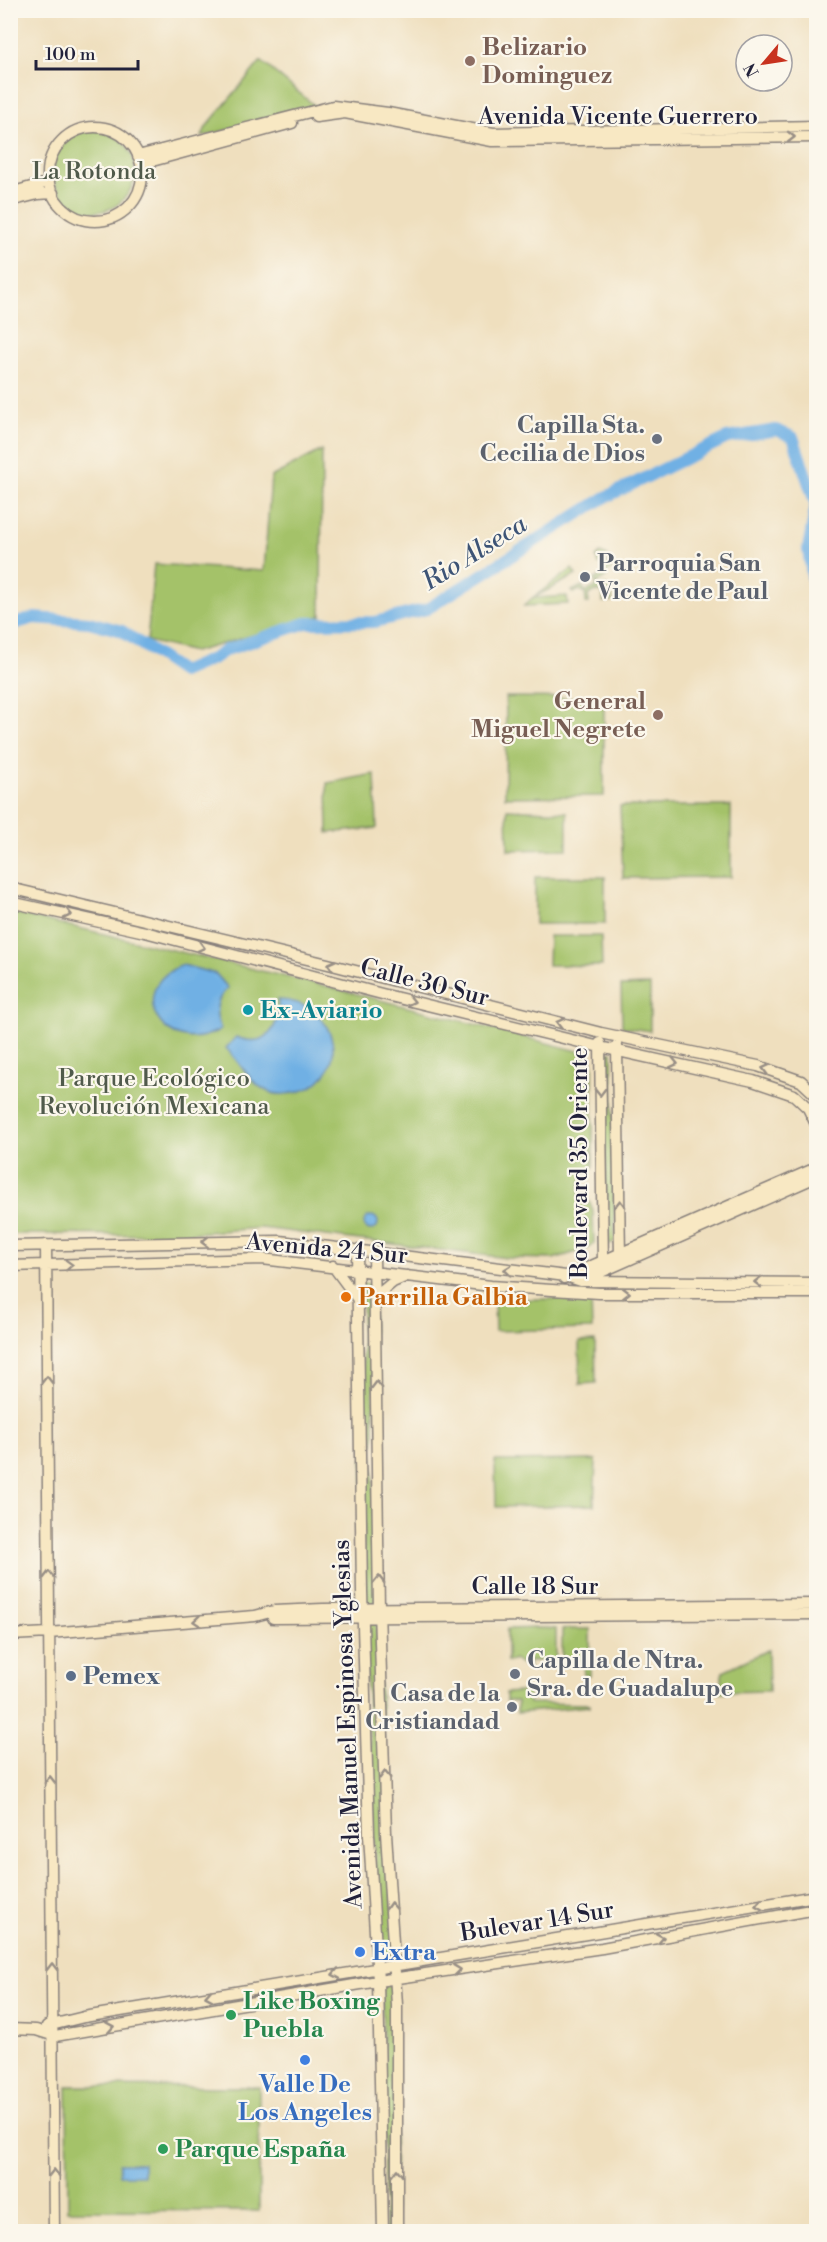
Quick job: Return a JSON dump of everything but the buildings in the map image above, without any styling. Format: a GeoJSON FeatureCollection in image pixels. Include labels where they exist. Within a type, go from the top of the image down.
{"type":"FeatureCollection","features":[{"type":"Feature","properties":{"kind":"main road","name":"Avenida Vicente Guerrero"},"geometry":{"type":"LineString","coordinates":[[139,160],[312,117],[336,114],[492,141],[712,134],[816,126]]}},
{"type":"Feature","properties":{"kind":"main road"},"geometry":{"type":"LineString","coordinates":[[100,128],[112,131],[131,144],[139,160],[142,176],[135,200],[127,209],[106,220],[96,221],[76,217],[60,205],[52,193],[49,182],[50,162],[54,153],[68,136],[78,131],[100,128]]}},
{"type":"Feature","properties":{"kind":"main road","name":"Avenida Vicente Guerrero"},"geometry":{"type":"LineString","coordinates":[[712,134],[816,137]]}},
{"type":"Feature","properties":{"kind":"main road"},"geometry":{"type":"LineString","coordinates":[[10,193],[49,182]]}},
{"type":"Feature","properties":{"kind":"main road"},"geometry":{"type":"LineString","coordinates":[[10,201],[52,193]]}},
{"type":"Feature","properties":{"kind":"main road","name":"Calle 30 Sur"},"geometry":{"type":"LineString","coordinates":[[10,888],[279,952],[601,1034],[758,1066],[790,1075],[801,1081],[816,1095]]}},
{"type":"Feature","properties":{"kind":"main road","name":"Calle 30 Sur"},"geometry":{"type":"LineString","coordinates":[[10,902],[145,932],[382,994],[600,1047],[753,1081],[784,1090],[801,1100],[816,1124]]}},
{"type":"Feature","properties":{"kind":"main road","name":"Boulevard 35 Oriente"},"geometry":{"type":"LineString","coordinates":[[600,1287],[603,1265],[601,1034]]}},
{"type":"Feature","properties":{"kind":"main road","name":"Boulevard 35 Oriente"},"geometry":{"type":"LineString","coordinates":[[617,1037],[620,1257]]}},
{"type":"Feature","properties":{"kind":"main road"},"geometry":{"type":"LineString","coordinates":[[553,1290],[566,1276],[603,1265],[816,1168]]}},
{"type":"Feature","properties":{"kind":"main road"},"geometry":{"type":"LineString","coordinates":[[620,1257],[816,1177]]}},
{"type":"Feature","properties":{"kind":"main road","name":"Avenida 24 Sur"},"geometry":{"type":"LineString","coordinates":[[10,1246],[264,1241],[566,1276],[600,1287]]}},
{"type":"Feature","properties":{"kind":"main road"},"geometry":{"type":"LineString","coordinates":[[46,1245],[54,2232]]}},
{"type":"Feature","properties":{"kind":"main road","name":"Avenida Manuel Espinosa Yglesias"},"geometry":{"type":"LineString","coordinates":[[357,1250],[362,1613],[369,1835],[378,1967],[383,2232]]}},
{"type":"Feature","properties":{"kind":"main road","name":"Avenida Manuel Espinosa Yglesias"},"geometry":{"type":"LineString","coordinates":[[374,1253],[379,1613],[386,1833],[395,1978],[397,2232]]}},
{"type":"Feature","properties":{"kind":"main road","name":"Avenida 24 Sur"},"geometry":{"type":"LineString","coordinates":[[10,1266],[262,1259],[491,1286],[568,1291],[600,1287]]}},
{"type":"Feature","properties":{"kind":"main road"},"geometry":{"type":"LineString","coordinates":[[568,1291],[603,1265]]}},
{"type":"Feature","properties":{"kind":"main road"},"geometry":{"type":"LineString","coordinates":[[333,1266],[357,1298]]}},
{"type":"Feature","properties":{"kind":"main road"},"geometry":{"type":"LineString","coordinates":[[375,1297],[393,1282],[407,1276]]}},
{"type":"Feature","properties":{"kind":"main road"},"geometry":{"type":"LineString","coordinates":[[600,1287],[816,1283]]}},
{"type":"Feature","properties":{"kind":"main road"},"geometry":{"type":"LineString","coordinates":[[600,1287],[816,1293]]}},
{"type":"Feature","properties":{"kind":"main road","name":"Calle 18 Sur"},"geometry":{"type":"LineString","coordinates":[[379,1613],[816,1604]]}},
{"type":"Feature","properties":{"kind":"main road","name":"Calle 18 Sur"},"geometry":{"type":"LineString","coordinates":[[10,1635],[260,1617],[362,1613],[816,1614]]}},
{"type":"Feature","properties":{"kind":"main road","name":"Bulevar 14 Sur"},"geometry":{"type":"LineString","coordinates":[[52,2030],[84,2017],[816,1896]]}},
{"type":"Feature","properties":{"kind":"main road","name":"Bulevar 14 Sur"},"geometry":{"type":"LineString","coordinates":[[52,2030],[625,1944],[816,1909]]}},
{"type":"Feature","properties":{"kind":"main road"},"geometry":{"type":"LineString","coordinates":[[475,1952],[477,1967]]}},
{"type":"Feature","properties":{"kind":"main road"},"geometry":{"type":"LineString","coordinates":[[10,2030],[52,2030]]}},
{"type":"Feature","properties":{"kind":"green space"},"geometry":{"type":"Polygon","coordinates":[[[261,61],[315,106],[202,137],[206,127],[261,61]]]}},
{"type":"Feature","properties":{"kind":"green space","name":"La Rotonda"},"geometry":{"type":"Polygon","coordinates":[[[94,130],[110,133],[123,142],[132,155],[135,171],[132,187],[123,200],[110,209],[94,212],[78,209],[65,200],[56,187],[53,171],[56,155],[65,142],[78,133],[94,130]]]}},
{"type":"Feature","properties":{"kind":"green space"},"geometry":{"type":"Polygon","coordinates":[[[322,450],[321,616],[194,652],[147,641],[154,564],[264,571],[271,477],[322,450]]]}},
{"type":"Feature","properties":{"kind":"green space"},"geometry":{"type":"Polygon","coordinates":[[[600,553],[608,556],[606,564],[611,570],[605,573],[602,569],[604,565],[598,564],[596,557],[600,553]]]}},
{"type":"Feature","properties":{"kind":"green space"},"geometry":{"type":"Polygon","coordinates":[[[572,569],[576,575],[533,598],[567,596],[568,604],[524,606],[532,598],[572,569]]]}},
{"type":"Feature","properties":{"kind":"green space"},"geometry":{"type":"Polygon","coordinates":[[[605,573],[607,577],[597,583],[600,587],[605,585],[608,590],[612,590],[612,602],[603,602],[603,593],[596,591],[588,595],[589,603],[586,603],[585,593],[580,590],[573,593],[572,591],[582,586],[586,592],[597,586],[594,580],[605,573]]]}},
{"type":"Feature","properties":{"kind":"green space"},"geometry":{"type":"Polygon","coordinates":[[[506,697],[604,698],[604,796],[505,797],[506,697]]]}},
{"type":"Feature","properties":{"kind":"green space"},"geometry":{"type":"Polygon","coordinates":[[[375,774],[377,828],[328,833],[327,783],[375,774]]]}},
{"type":"Feature","properties":{"kind":"green space"},"geometry":{"type":"Polygon","coordinates":[[[620,806],[731,806],[731,877],[623,878],[620,806]]]}},
{"type":"Feature","properties":{"kind":"green space"},"geometry":{"type":"Polygon","coordinates":[[[507,809],[567,812],[567,849],[508,850],[507,809]]]}},
{"type":"Feature","properties":{"kind":"green space"},"geometry":{"type":"Polygon","coordinates":[[[535,877],[605,877],[605,924],[535,924],[535,877]]]}},
{"type":"Feature","properties":{"kind":"green space","name":"Parque Ecológico Revolución Mexicana"},"geometry":{"type":"Polygon","coordinates":[[[10,912],[326,986],[590,1054],[593,1063],[593,1167],[582,1180],[580,1198],[589,1201],[593,1210],[594,1243],[587,1249],[553,1259],[507,1258],[261,1228],[165,1235],[11,1234],[10,912]]]}},
{"type":"Feature","properties":{"kind":"green space"},"geometry":{"type":"Polygon","coordinates":[[[549,936],[601,936],[602,966],[548,965],[549,936]]]}},
{"type":"Feature","properties":{"kind":"green space"},"geometry":{"type":"Polygon","coordinates":[[[650,985],[650,1031],[622,1027],[621,986],[650,985]]]}},
{"type":"Feature","properties":{"kind":"green space"},"geometry":{"type":"Polygon","coordinates":[[[605,1052],[612,1052],[615,1242],[605,1245],[605,1052]]]}},
{"type":"Feature","properties":{"kind":"green space"},"geometry":{"type":"Polygon","coordinates":[[[362,1284],[373,1284],[374,1444],[363,1444],[362,1284]]]}},
{"type":"Feature","properties":{"kind":"green space"},"geometry":{"type":"Polygon","coordinates":[[[591,1298],[592,1329],[495,1331],[494,1300],[591,1298]]]}},
{"type":"Feature","properties":{"kind":"green space"},"geometry":{"type":"Polygon","coordinates":[[[595,1341],[596,1383],[580,1384],[579,1342],[595,1341]]]}},
{"type":"Feature","properties":{"kind":"green space"},"geometry":{"type":"Polygon","coordinates":[[[363,1459],[373,1459],[376,1608],[364,1607],[363,1459]]]}},
{"type":"Feature","properties":{"kind":"green space"},"geometry":{"type":"Polygon","coordinates":[[[596,1460],[594,1505],[496,1507],[495,1461],[596,1460]]]}},
{"type":"Feature","properties":{"kind":"green space"},"geometry":{"type":"Polygon","coordinates":[[[376,1623],[396,1962],[380,1965],[364,1624],[376,1623]]]}},
{"type":"Feature","properties":{"kind":"green space"},"geometry":{"type":"Polygon","coordinates":[[[507,1629],[556,1629],[556,1660],[529,1661],[529,1669],[514,1659],[507,1662],[507,1629]]]}},
{"type":"Feature","properties":{"kind":"green space"},"geometry":{"type":"Polygon","coordinates":[[[562,1629],[590,1629],[590,1676],[584,1676],[583,1660],[562,1660],[562,1629]]]}},
{"type":"Feature","properties":{"kind":"green space"},"geometry":{"type":"Polygon","coordinates":[[[768,1650],[769,1691],[719,1692],[723,1671],[768,1650]]]}},
{"type":"Feature","properties":{"kind":"green space"},"geometry":{"type":"Polygon","coordinates":[[[528,1692],[529,1703],[590,1704],[590,1706],[517,1713],[517,1701],[506,1701],[506,1693],[528,1692]]]}},
{"type":"Feature","properties":{"kind":"green space"},"geometry":{"type":"Polygon","coordinates":[[[393,1985],[394,2071],[389,2072],[394,2073],[394,2231],[385,2231],[382,1986],[393,1985]]]}},
{"type":"Feature","properties":{"kind":"green space","name":"Parque España"},"geometry":{"type":"Polygon","coordinates":[[[67,2086],[259,2087],[259,2211],[68,2210],[67,2086]]]}},
{"type":"Feature","properties":{"kind":"water"},"geometry":{"type":"Polygon","coordinates":[[[183,965],[216,974],[228,988],[220,997],[217,1007],[217,1018],[221,1029],[200,1037],[182,1036],[168,1029],[157,1018],[153,1004],[155,989],[164,975],[183,965]]]}},
{"type":"Feature","properties":{"kind":"water"},"geometry":{"type":"Polygon","coordinates":[[[278,1000],[298,1003],[314,1012],[326,1025],[332,1040],[333,1056],[327,1071],[316,1083],[298,1092],[286,1094],[275,1094],[261,1087],[226,1048],[236,1037],[256,1040],[269,1034],[277,1019],[278,1000]]]}},
{"type":"Feature","properties":{"kind":"water"},"geometry":{"type":"Polygon","coordinates":[[[368,1216],[374,1216],[378,1223],[374,1230],[368,1230],[364,1226],[364,1220],[368,1216]]]}},
{"type":"Feature","properties":{"kind":"water"},"geometry":{"type":"Polygon","coordinates":[[[119,2163],[143,2163],[143,2175],[119,2175],[119,2163]]]}},
{"type":"Feature","properties":{"kind":"waterway","name":"Rio Alseca"},"geometry":{"type":"LineString","coordinates":[[10,625],[34,618],[89,622],[122,631],[182,672],[226,650],[306,623],[375,622],[427,609],[604,498],[727,438],[776,430],[793,437],[816,505],[808,549],[816,600]]}},
{"type":"Feature","properties":{"kind":"place","name":"Belizario Dominguez"},"geometry":{"type":"Point","coordinates":[470,61]}},
{"type":"Feature","properties":{"kind":"place","name":"Capilla Sta. Cecilia de Dios"},"geometry":{"type":"Point","coordinates":[657,439]}},
{"type":"Feature","properties":{"kind":"place","name":"Parroquia San Vicente de Paul"},"geometry":{"type":"Point","coordinates":[585,577]}},
{"type":"Feature","properties":{"kind":"place","name":"General Miguel Negrete"},"geometry":{"type":"Point","coordinates":[658,715]}},
{"type":"Feature","properties":{"kind":"place","name":"Ex-Aviario"},"geometry":{"type":"Point","coordinates":[248,1010]}},
{"type":"Feature","properties":{"kind":"place","name":"Parrilla Galbia"},"geometry":{"type":"Point","coordinates":[346,1297]}},
{"type":"Feature","properties":{"kind":"place","name":"Capilla de Ntra. Sra. de Guadalupe"},"geometry":{"type":"Point","coordinates":[515,1674]}},
{"type":"Feature","properties":{"kind":"place","name":"Pemex"},"geometry":{"type":"Point","coordinates":[71,1676]}},
{"type":"Feature","properties":{"kind":"place","name":"Casa de la Cristiandad"},"geometry":{"type":"Point","coordinates":[512,1707]}},
{"type":"Feature","properties":{"kind":"place","name":"Extra"},"geometry":{"type":"Point","coordinates":[360,1952]}},
{"type":"Feature","properties":{"kind":"place","name":"Like Boxing Puebla"},"geometry":{"type":"Point","coordinates":[231,2015]}},
{"type":"Feature","properties":{"kind":"place","name":"Valle De Los Angeles"},"geometry":{"type":"Point","coordinates":[305,2060]}},
{"type":"Feature","properties":{"kind":"place","name":"Parque España"},"geometry":{"type":"Point","coordinates":[163,2149]}}]}
